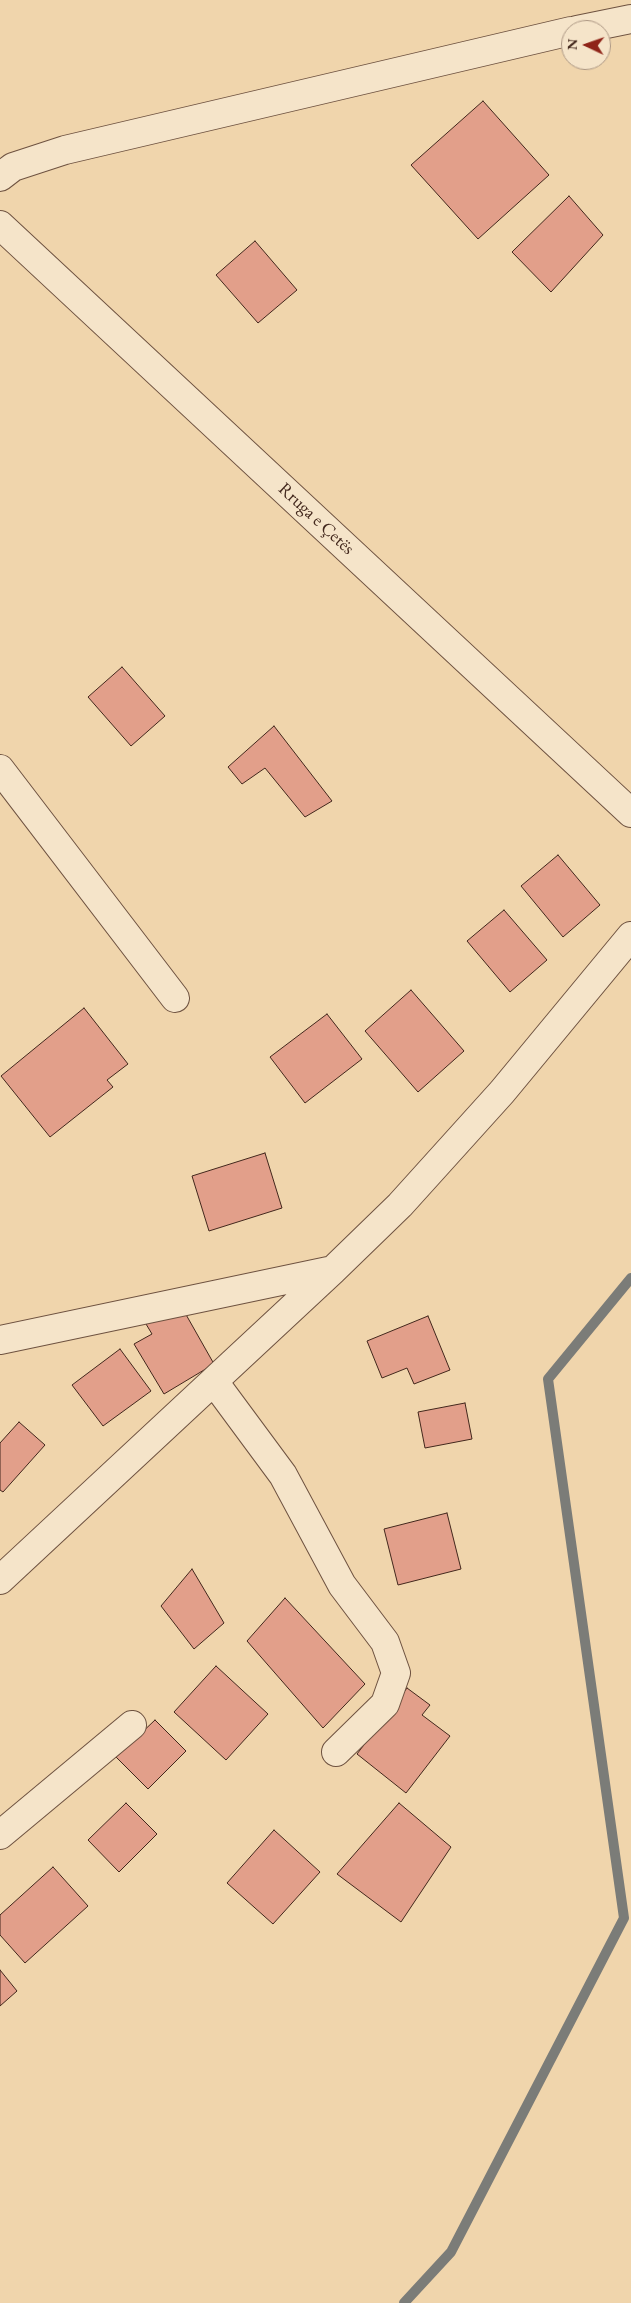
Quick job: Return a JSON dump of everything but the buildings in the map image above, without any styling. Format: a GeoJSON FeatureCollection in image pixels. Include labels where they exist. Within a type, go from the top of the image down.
{"type":"FeatureCollection","features":[{"type":"Feature","properties":{"kind":"street"},"geometry":{"type":"LineString","coordinates":[[611,23],[631,19]]}},
{"type":"Feature","properties":{"kind":"street"},"geometry":{"type":"LineString","coordinates":[[0,177],[13,167],[65,150],[561,33]]}},
{"type":"Feature","properties":{"kind":"street","name":"Rruga e Çetës"},"geometry":{"type":"LineString","coordinates":[[0,225],[631,813]]}},
{"type":"Feature","properties":{"kind":"street"},"geometry":{"type":"LineString","coordinates":[[0,768],[175,998]]}},
{"type":"Feature","properties":{"kind":"street"},"geometry":{"type":"LineString","coordinates":[[0,1580],[215,1382],[400,1205],[502,1092],[631,936]]}},
{"type":"Feature","properties":{"kind":"street"},"geometry":{"type":"LineString","coordinates":[[0,1340],[333,1270]]}},
{"type":"Feature","properties":{"kind":"street"},"geometry":{"type":"LineString","coordinates":[[215,1382],[284,1475],[342,1585],[385,1642],[396,1673],[385,1704],[336,1752]]}},
{"type":"Feature","properties":{"kind":"street"},"geometry":{"type":"LineString","coordinates":[[0,1835],[132,1725]]}},
{"type":"Feature","properties":{"kind":"waterway"},"geometry":{"type":"LineString","coordinates":[[404,2303],[451,2252],[624,1918],[548,1379],[631,1278]]}}]}
